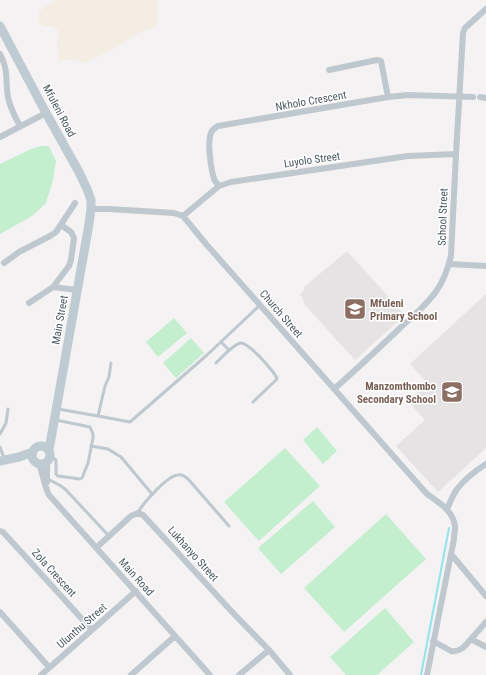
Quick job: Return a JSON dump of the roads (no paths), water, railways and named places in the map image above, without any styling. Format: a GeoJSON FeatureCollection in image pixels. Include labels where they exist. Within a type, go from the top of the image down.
{"type":"FeatureCollection","features":[{"type":"Feature","properties":{"kind":"street","name":"School Street"},"geometry":{"type":"LineString","coordinates":[[334,389],[354,372],[436,292],[449,264],[451,256],[463,36],[465,28],[486,9]]}},
{"type":"Feature","properties":{"kind":"street","name":"Mfuleni Road"},"geometry":{"type":"LineString","coordinates":[[0,26],[90,196],[91,209]]}},
{"type":"Feature","properties":{"kind":"street"},"geometry":{"type":"LineString","coordinates":[[0,54],[6,68],[8,96],[11,107],[20,126]]}},
{"type":"Feature","properties":{"kind":"street"},"geometry":{"type":"LineString","coordinates":[[329,70],[377,60],[381,61],[388,98]]}},
{"type":"Feature","properties":{"kind":"street","name":"Nkholo Crescent"},"geometry":{"type":"LineString","coordinates":[[219,186],[214,178],[209,148],[211,132],[216,127],[408,95],[480,97]]}},
{"type":"Feature","properties":{"kind":"street"},"geometry":{"type":"LineString","coordinates":[[0,98],[8,96]]}},
{"type":"Feature","properties":{"kind":"street"},"geometry":{"type":"LineString","coordinates":[[0,137],[46,113]]}},
{"type":"Feature","properties":{"kind":"street","name":"Luyolo Street"},"geometry":{"type":"LineString","coordinates":[[183,216],[219,186],[231,182],[408,156],[456,154]]}},
{"type":"Feature","properties":{"kind":"street"},"geometry":{"type":"LineString","coordinates":[[4,263],[19,252],[56,232],[75,203]]}},
{"type":"Feature","properties":{"kind":"street"},"geometry":{"type":"LineString","coordinates":[[91,209],[174,213],[183,216]]}},
{"type":"Feature","properties":{"kind":"street","name":"Main Street"},"geometry":{"type":"LineString","coordinates":[[44,457],[52,434],[91,209]]}},
{"type":"Feature","properties":{"kind":"street","name":"Church Street"},"geometry":{"type":"LineString","coordinates":[[183,216],[427,494],[447,509]]}},
{"type":"Feature","properties":{"kind":"street"},"geometry":{"type":"LineString","coordinates":[[29,303],[53,287],[69,266],[74,238],[69,230],[61,225]]}},
{"type":"Feature","properties":{"kind":"street"},"geometry":{"type":"LineString","coordinates":[[449,264],[486,266]]}},
{"type":"Feature","properties":{"kind":"street"},"geometry":{"type":"LineString","coordinates":[[53,287],[77,290]]}},
{"type":"Feature","properties":{"kind":"street"},"geometry":{"type":"LineString","coordinates":[[2,460],[19,457],[33,452],[32,456],[44,457]]}},
{"type":"Feature","properties":{"kind":"street"},"geometry":{"type":"LineString","coordinates":[[19,457],[44,457]]}},
{"type":"Feature","properties":{"kind":"street"},"geometry":{"type":"LineString","coordinates":[[44,457],[48,492]]}},
{"type":"Feature","properties":{"kind":"street","name":"Main Road"},"geometry":{"type":"LineString","coordinates":[[44,457],[42,473],[45,487],[49,495],[210,675]]}},
{"type":"Feature","properties":{"kind":"street"},"geometry":{"type":"LineString","coordinates":[[427,675],[454,539],[455,526],[447,509],[456,490],[465,480],[486,464]]}},
{"type":"Feature","properties":{"kind":"street"},"geometry":{"type":"LineString","coordinates":[[96,548],[131,516],[138,513]]}},
{"type":"Feature","properties":{"kind":"street","name":"Lukhanyo Street"},"geometry":{"type":"LineString","coordinates":[[138,513],[146,518],[269,650],[290,675]]}},
{"type":"Feature","properties":{"kind":"street","name":"Zola Crescent"},"geometry":{"type":"LineString","coordinates":[[0,531],[4,532],[92,630]]}},
{"type":"Feature","properties":{"kind":"street"},"geometry":{"type":"LineString","coordinates":[[451,554],[486,596]]}},
{"type":"Feature","properties":{"kind":"street","name":"Ulunthu Street"},"geometry":{"type":"LineString","coordinates":[[41,675],[136,591]]}},
{"type":"Feature","properties":{"kind":"street"},"geometry":{"type":"LineString","coordinates":[[0,612],[49,667]]}},
{"type":"Feature","properties":{"kind":"street"},"geometry":{"type":"LineString","coordinates":[[434,641],[452,651],[458,651],[486,622]]}},
{"type":"Feature","properties":{"kind":"street"},"geometry":{"type":"LineString","coordinates":[[131,675],[176,636]]}},
{"type":"Feature","properties":{"kind":"street"},"geometry":{"type":"LineString","coordinates":[[471,639],[486,647]]}},
{"type":"Feature","properties":{"kind":"street"},"geometry":{"type":"LineString","coordinates":[[239,675],[269,650]]}},
{"type":"Feature","properties":{"kind":"lane"},"geometry":{"type":"LineString","coordinates":[[56,409],[130,422],[221,342],[260,305]]}},
{"type":"Feature","properties":{"kind":"lane"},"geometry":{"type":"LineString","coordinates":[[221,342],[229,350]]}},
{"type":"Feature","properties":{"kind":"lane"},"geometry":{"type":"LineString","coordinates":[[216,363],[229,350],[239,343],[244,343],[254,351],[277,378],[253,402]]}},
{"type":"Feature","properties":{"kind":"lane"},"geometry":{"type":"LineString","coordinates":[[98,416],[105,386],[109,377],[111,363]]}},
{"type":"Feature","properties":{"kind":"lane"},"geometry":{"type":"LineString","coordinates":[[0,434],[6,423],[8,409]]}},
{"type":"Feature","properties":{"kind":"lane"},"geometry":{"type":"LineString","coordinates":[[44,457],[56,460],[56,474],[58,476],[80,479],[85,472],[93,434],[92,430],[90,427],[54,420]]}},
{"type":"Feature","properties":{"kind":"lane"},"geometry":{"type":"LineString","coordinates":[[91,446],[108,449],[121,457],[152,494]]}},
{"type":"Feature","properties":{"kind":"lane"},"geometry":{"type":"LineString","coordinates":[[0,447],[2,460]]}},
{"type":"Feature","properties":{"kind":"lane"},"geometry":{"type":"LineString","coordinates":[[138,513],[152,494],[170,477],[177,474],[189,480],[229,526]]}},
{"type":"Feature","properties":{"kind":"lane"},"geometry":{"type":"LineString","coordinates":[[47,479],[66,490],[109,536]]}},
{"type":"Feature","properties":{"kind":"waterway"},"geometry":{"type":"LineString","coordinates":[[421,675],[449,528]]}},
{"type":"Feature","properties":{"kind":"place","name":"Mfuleni Primary School"},"geometry":{"type":"Point","coordinates":[355,309]}},
{"type":"Feature","properties":{"kind":"place","name":"Manzomthombo Secondary School"},"geometry":{"type":"Point","coordinates":[452,392]}}]}
